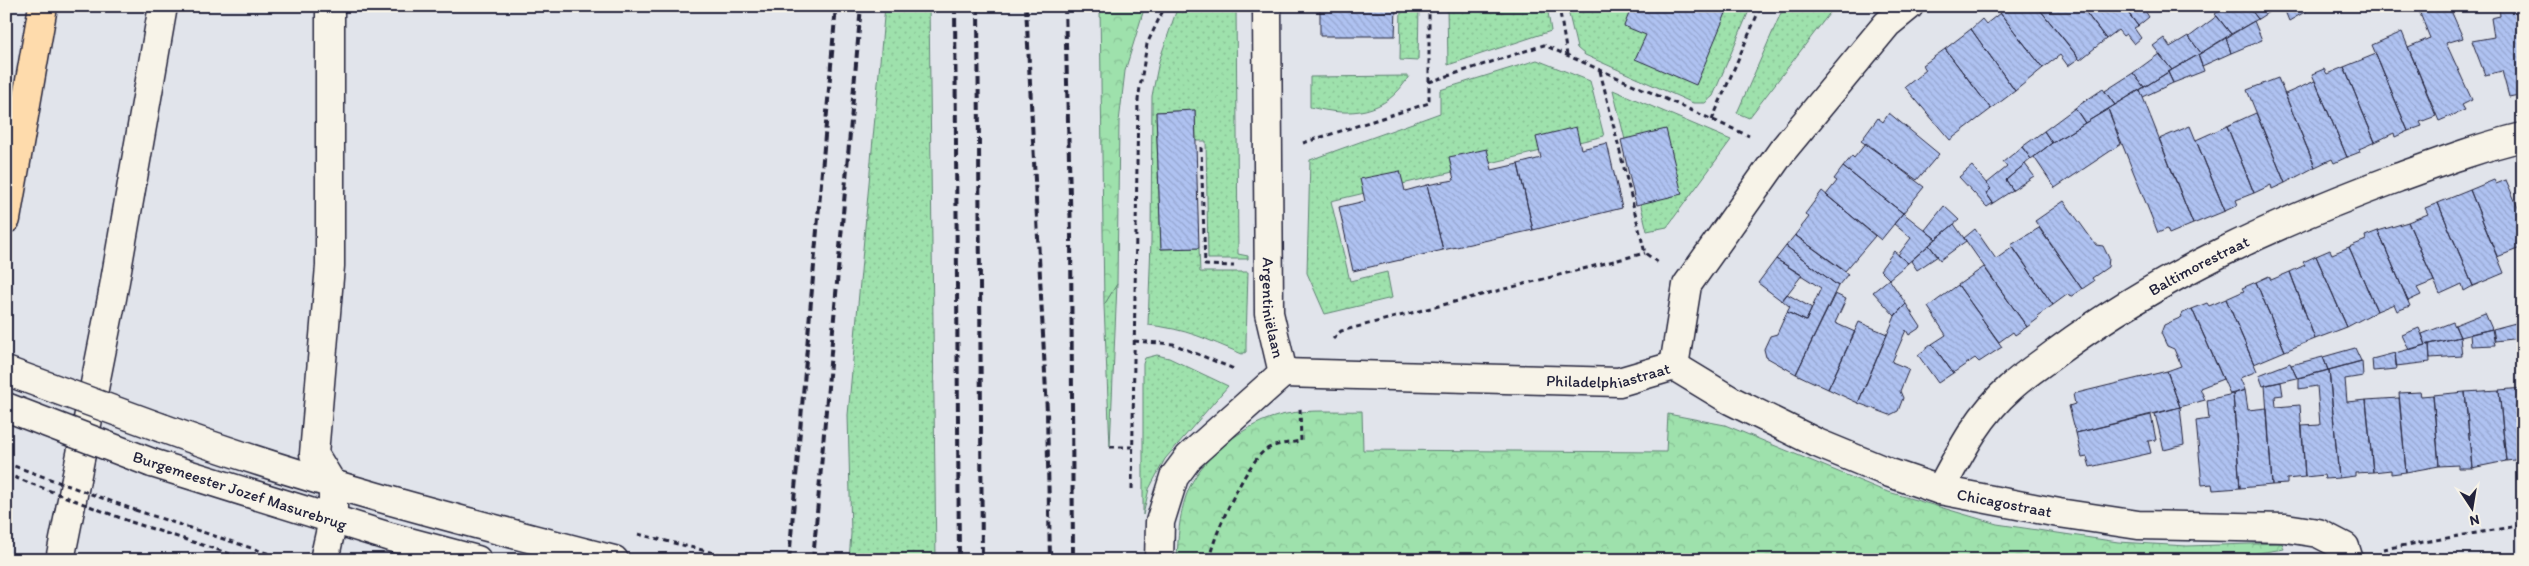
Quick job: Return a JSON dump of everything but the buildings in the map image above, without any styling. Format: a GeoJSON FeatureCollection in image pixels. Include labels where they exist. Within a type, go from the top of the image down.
{"type":"FeatureCollection","features":[{"type":"Feature","properties":{"kind":"highway"},"geometry":{"type":"LineString","coordinates":[[6,219],[43,6]]}},
{"type":"Feature","properties":{"kind":"street"},"geometry":{"type":"LineString","coordinates":[[60,560],[112,298],[163,6]]}},
{"type":"Feature","properties":{"kind":"street"},"geometry":{"type":"LineString","coordinates":[[324,560],[333,520],[333,486],[314,454],[330,266],[330,6]]}},
{"type":"Feature","properties":{"kind":"street","name":"Argentiniëlaan"},"geometry":{"type":"LineString","coordinates":[[1159,560],[1160,522],[1174,477],[1189,456],[1291,373],[1269,313],[1267,6]]}},
{"type":"Feature","properties":{"kind":"street","name":"Philadelphiastraat"},"geometry":{"type":"LineString","coordinates":[[1291,373],[1619,382],[1674,366],[1687,285],[1782,151],[1887,24],[1909,6]]}},
{"type":"Feature","properties":{"kind":"street","name":"Baltimorestraat"},"geometry":{"type":"LineString","coordinates":[[1940,490],[1979,420],[2010,387],[2075,339],[2130,303],[2232,246],[2309,213],[2419,170],[2500,142],[2523,137]]}},
{"type":"Feature","properties":{"kind":"street","name":"Chicagostraat"},"geometry":{"type":"LineString","coordinates":[[1674,366],[1730,400],[1817,443],[1890,473],[1940,490],[2059,513],[2138,525],[2286,528],[2318,532],[2345,548],[2348,557]]}},
{"type":"Feature","properties":{"kind":"street"},"geometry":{"type":"LineString","coordinates":[[6,371],[241,457],[333,486],[614,560]]}},
{"type":"Feature","properties":{"kind":"street","name":"Burgemeester Jozef Masurebrug"},"geometry":{"type":"LineString","coordinates":[[6,407],[152,464],[333,520],[477,560]]}},
{"type":"Feature","properties":{"kind":"path"},"geometry":{"type":"LineString","coordinates":[[1132,494],[1138,100],[1147,44],[1165,6]]}},
{"type":"Feature","properties":{"kind":"path"},"geometry":{"type":"LineString","coordinates":[[1269,154],[1429,102],[1429,6]]}},
{"type":"Feature","properties":{"kind":"path"},"geometry":{"type":"LineString","coordinates":[[1559,6],[1566,55]]}},
{"type":"Feature","properties":{"kind":"path"},"geometry":{"type":"LineString","coordinates":[[1712,120],[1761,6]]}},
{"type":"Feature","properties":{"kind":"path"},"geometry":{"type":"LineString","coordinates":[[1429,82],[1544,45],[1782,151]]}},
{"type":"Feature","properties":{"kind":"path"},"geometry":{"type":"LineString","coordinates":[[1600,70],[1645,253],[1687,285]]}},
{"type":"Feature","properties":{"kind":"path"},"geometry":{"type":"LineString","coordinates":[[1202,147],[1205,265],[1269,266]]}},
{"type":"Feature","properties":{"kind":"path"},"geometry":{"type":"LineString","coordinates":[[1134,341],[1173,344],[1236,370],[1291,373],[1341,330],[1645,253]]}},
{"type":"Feature","properties":{"kind":"path"},"geometry":{"type":"LineString","coordinates":[[1209,560],[1216,537],[1245,476],[1254,463],[1266,450],[1301,441],[1291,373]]}},
{"type":"Feature","properties":{"kind":"path"},"geometry":{"type":"LineString","coordinates":[[1110,447],[1132,447]]}},
{"type":"Feature","properties":{"kind":"path"},"geometry":{"type":"LineString","coordinates":[[6,463],[135,510],[288,560]]}},
{"type":"Feature","properties":{"kind":"path"},"geometry":{"type":"LineString","coordinates":[[6,474],[131,522],[249,560]]}},
{"type":"Feature","properties":{"kind":"path"},"geometry":{"type":"LineString","coordinates":[[2348,557],[2523,525]]}},
{"type":"Feature","properties":{"kind":"green space"},"geometry":{"type":"Polygon","coordinates":[[[885,6],[929,6],[936,560],[849,560],[851,534],[848,415],[885,6]]]}},
{"type":"Feature","properties":{"kind":"green space"},"geometry":{"type":"Polygon","coordinates":[[[1100,6],[1145,6],[1125,71],[1119,122],[1117,284],[1104,305],[1100,6]]]}},
{"type":"Feature","properties":{"kind":"green space"},"geometry":{"type":"Polygon","coordinates":[[[1178,6],[1236,6],[1238,254],[1248,256],[1248,259],[1208,259],[1206,141],[1196,141],[1195,110],[1156,112],[1161,249],[1199,248],[1200,272],[1248,272],[1246,352],[1242,354],[1185,332],[1148,325],[1151,241],[1152,96],[1159,61],[1178,6]]]}},
{"type":"Feature","properties":{"kind":"green space"},"geometry":{"type":"Polygon","coordinates":[[[1401,6],[1419,6],[1418,61],[1400,60],[1401,6]]]}},
{"type":"Feature","properties":{"kind":"green space"},"geometry":{"type":"Polygon","coordinates":[[[1447,6],[1547,6],[1551,31],[1448,65],[1447,6]]]}},
{"type":"Feature","properties":{"kind":"green space"},"geometry":{"type":"Polygon","coordinates":[[[1567,6],[1751,6],[1713,96],[1705,103],[1693,103],[1585,55],[1577,48],[1567,6]]]}},
{"type":"Feature","properties":{"kind":"green space"},"geometry":{"type":"Polygon","coordinates":[[[1784,6],[1825,6],[1832,10],[1749,118],[1737,113],[1784,6]]]}},
{"type":"Feature","properties":{"kind":"green space"},"geometry":{"type":"Polygon","coordinates":[[[1537,60],[1590,81],[1604,136],[1331,201],[1350,281],[1387,272],[1392,298],[1325,314],[1307,273],[1310,160],[1440,113],[1440,90],[1537,60]]]}},
{"type":"Feature","properties":{"kind":"green space"},"geometry":{"type":"Polygon","coordinates":[[[1409,76],[1400,89],[1389,99],[1378,106],[1366,110],[1339,112],[1310,107],[1310,77],[1409,76]]]}},
{"type":"Feature","properties":{"kind":"green space"},"geometry":{"type":"Polygon","coordinates":[[[1613,90],[1731,140],[1667,227],[1647,231],[1613,90]]]}},
{"type":"Feature","properties":{"kind":"green space"},"geometry":{"type":"Polygon","coordinates":[[[1117,284],[1110,447],[1104,305],[1117,284]]]}},
{"type":"Feature","properties":{"kind":"green space"},"geometry":{"type":"Polygon","coordinates":[[[1157,355],[1169,358],[1228,386],[1165,459],[1149,489],[1143,515],[1143,364],[1145,358],[1157,355]]]}},
{"type":"Feature","properties":{"kind":"green space"},"geometry":{"type":"Polygon","coordinates":[[[1314,411],[1362,411],[1363,450],[1666,452],[1668,414],[1725,425],[1882,490],[1997,524],[2118,542],[2187,546],[2282,543],[2284,549],[2213,560],[1177,560],[1180,519],[1186,496],[1192,482],[1202,468],[1226,443],[1256,424],[1286,414],[1314,411]]]}},
{"type":"Feature","properties":{"kind":"railway"},"geometry":{"type":"LineString","coordinates":[[789,560],[836,6]]}},
{"type":"Feature","properties":{"kind":"railway"},"geometry":{"type":"LineString","coordinates":[[813,560],[861,6]]}},
{"type":"Feature","properties":{"kind":"railway"},"geometry":{"type":"LineString","coordinates":[[955,6],[959,560]]}},
{"type":"Feature","properties":{"kind":"railway"},"geometry":{"type":"LineString","coordinates":[[978,6],[982,560]]}},
{"type":"Feature","properties":{"kind":"railway"},"geometry":{"type":"LineString","coordinates":[[1026,6],[1047,412],[1050,560]]}},
{"type":"Feature","properties":{"kind":"railway"},"geometry":{"type":"LineString","coordinates":[[1065,6],[1071,235],[1073,560]]}}]}
